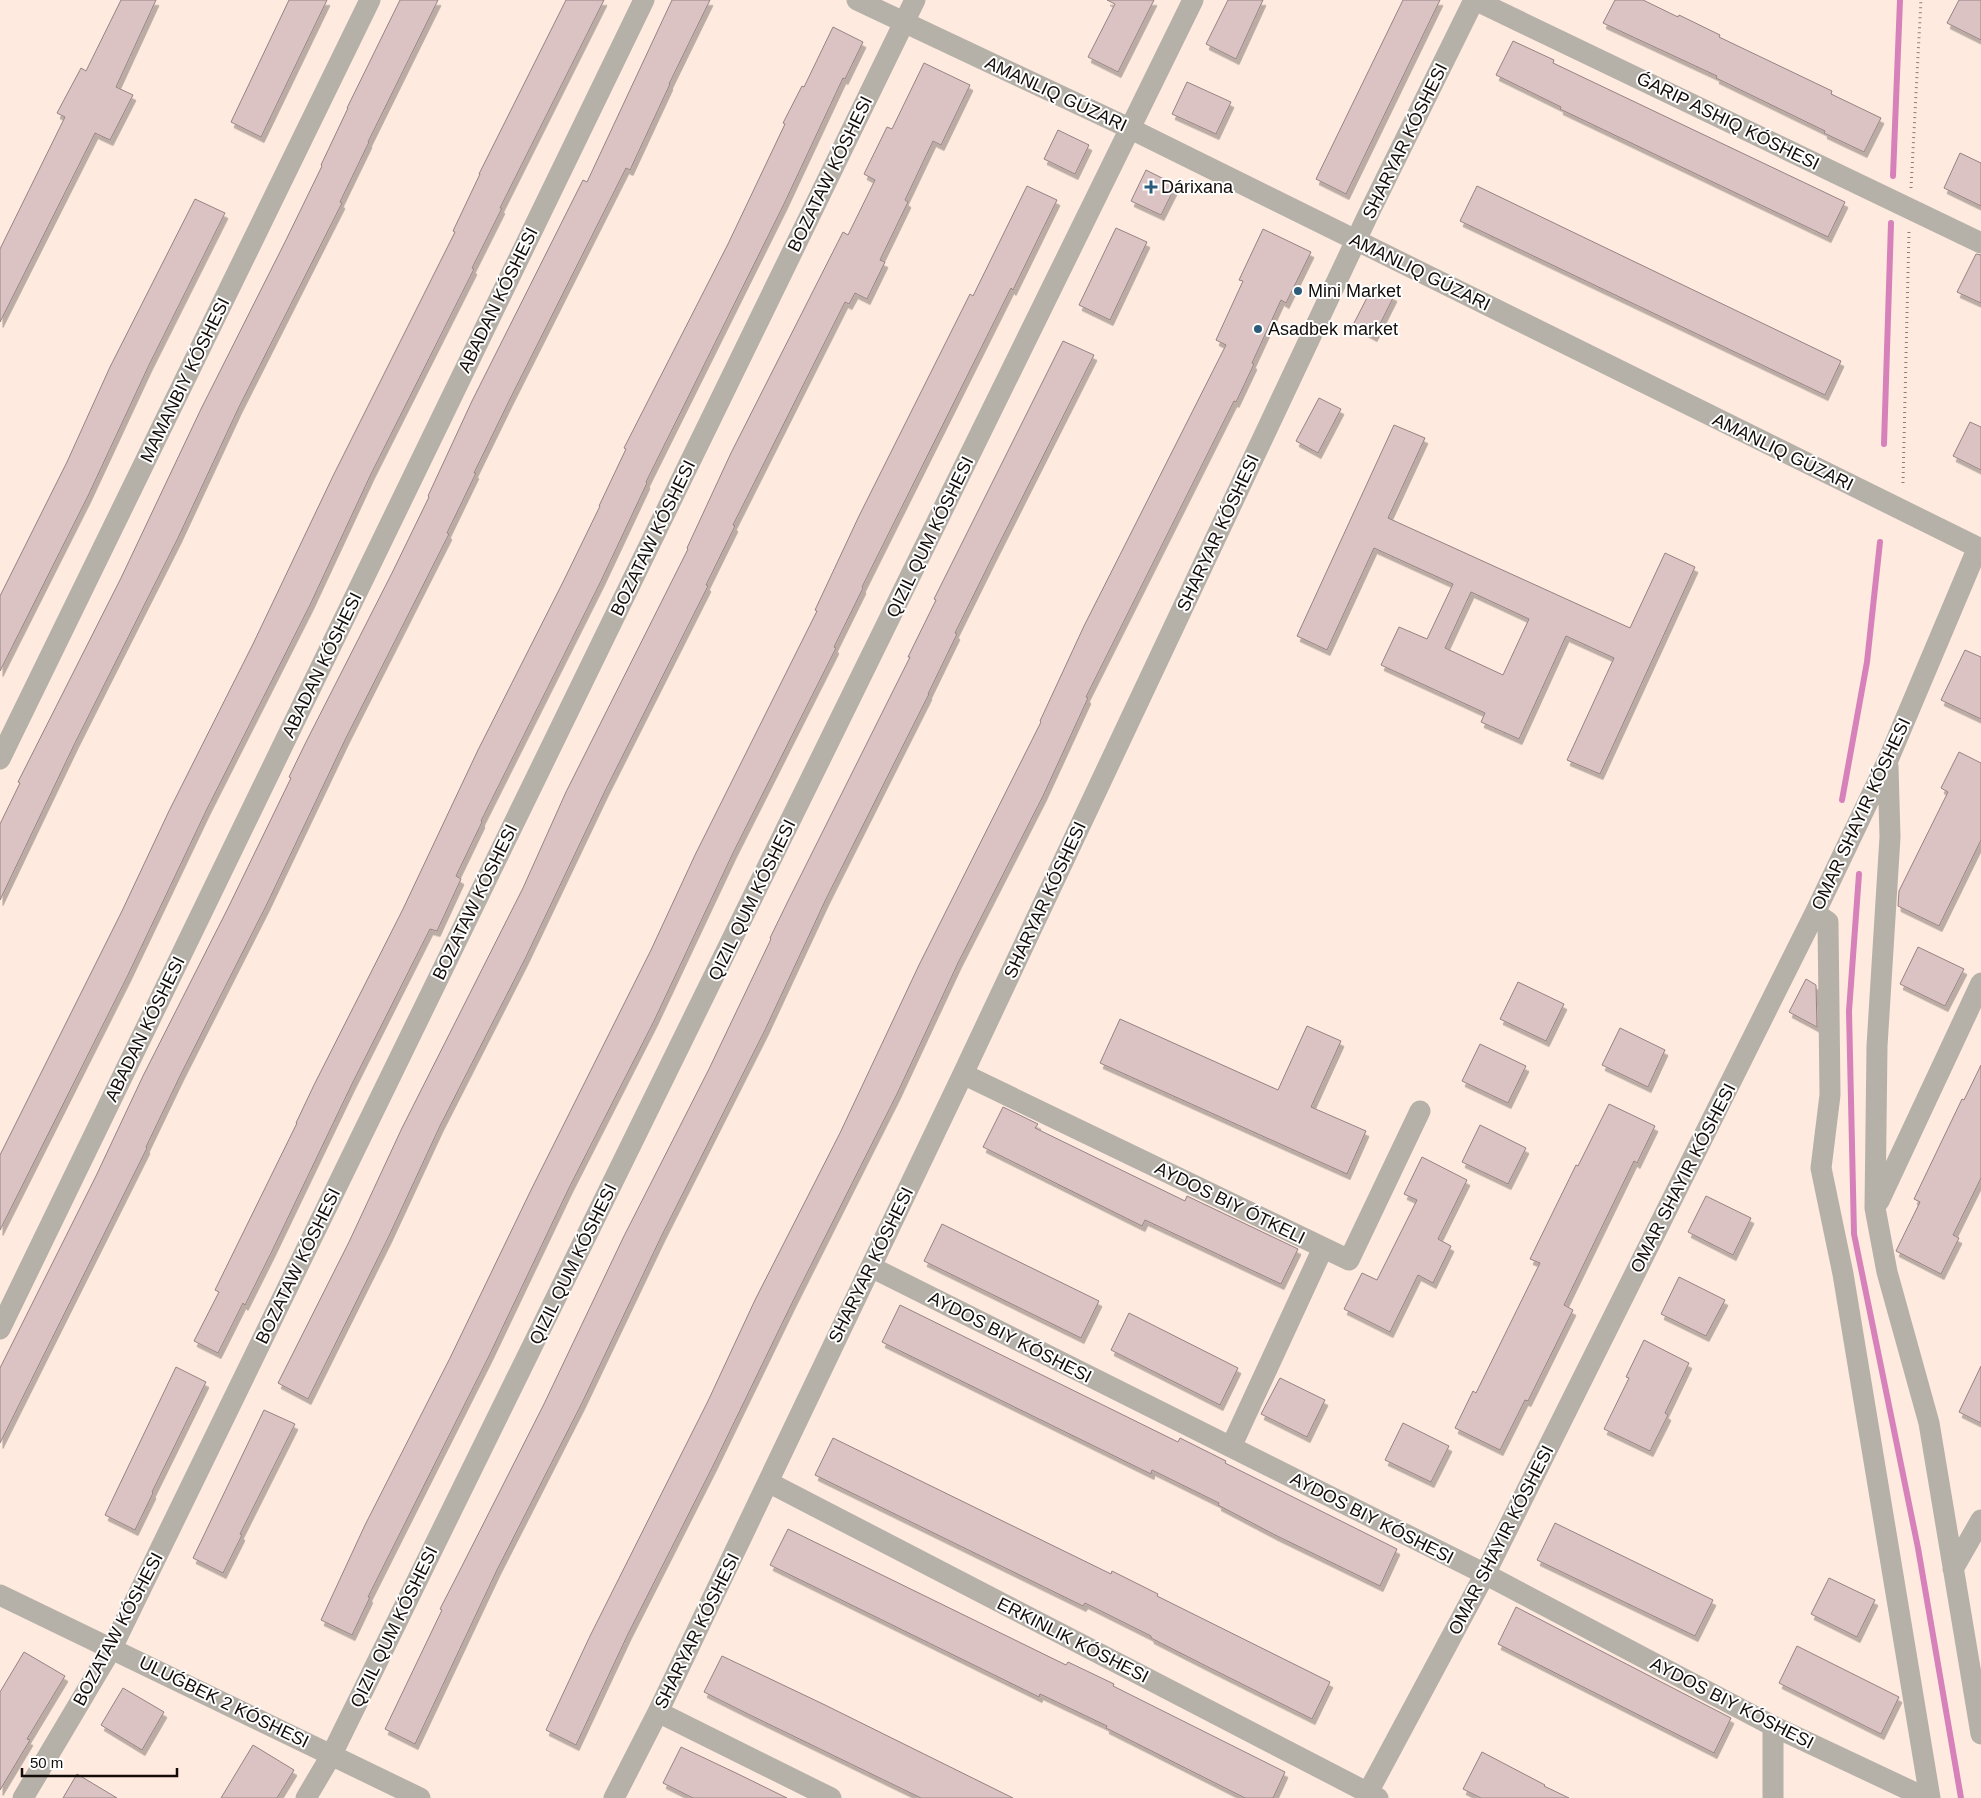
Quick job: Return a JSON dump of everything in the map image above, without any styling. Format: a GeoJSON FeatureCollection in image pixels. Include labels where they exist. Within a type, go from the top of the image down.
{"type":"FeatureCollection","features":[{"type":"Feature","properties":{"kind":"street","name":"MAMANBIY KÓSHESI"},"geometry":{"type":"LineString","coordinates":[[0,759],[370,0]]}},
{"type":"Feature","properties":{"kind":"street","name":"ABADAN KÓSHESI"},"geometry":{"type":"LineString","coordinates":[[0,1329],[644,0]]}},
{"type":"Feature","properties":{"kind":"street"},"geometry":{"type":"LineString","coordinates":[[856,0],[1131,129],[1979,548],[1888,760],[1815,913],[1485,1574],[1370,1796]]}},
{"type":"Feature","properties":{"kind":"street","name":"BOZATAW KÓSHESI"},"geometry":{"type":"LineString","coordinates":[[23,1798],[112,1648],[915,0]]}},
{"type":"Feature","properties":{"kind":"street"},"geometry":{"type":"LineString","coordinates":[[306,1798],[332,1754],[1193,0]]}},
{"type":"Feature","properties":{"kind":"street"},"geometry":{"type":"LineString","coordinates":[[1474,0],[1981,243]]}},
{"type":"Feature","properties":{"kind":"street","name":"SHARYAR KÓSHESI"},"geometry":{"type":"LineString","coordinates":[[614,1798],[658,1712],[871,1267],[1357,241],[1474,0]]}},
{"type":"Feature","properties":{"kind":"street"},"geometry":{"type":"LineString","coordinates":[[1888,760],[1890,837],[1877,1046],[1876,1208],[1887,1272],[1929,1423],[1981,1734]]}},
{"type":"Feature","properties":{"kind":"street"},"geometry":{"type":"LineString","coordinates":[[1815,913],[1828,922],[1830,1095],[1821,1168],[1843,1274],[1928,1798]]}},
{"type":"Feature","properties":{"kind":"street"},"geometry":{"type":"LineString","coordinates":[[1876,1208],[1981,983]]}},
{"type":"Feature","properties":{"kind":"street","name":"AYDOS BIY ÓTKELI"},"geometry":{"type":"LineString","coordinates":[[963,1074],[1349,1260],[1420,1111]]}},
{"type":"Feature","properties":{"kind":"street"},"geometry":{"type":"LineString","coordinates":[[1231,1447],[1322,1248]]}},
{"type":"Feature","properties":{"kind":"street","name":"AYDOS BIY KÓSHESI"},"geometry":{"type":"LineString","coordinates":[[871,1267],[1485,1574],[1773,1726],[1928,1798]]}},
{"type":"Feature","properties":{"kind":"street","name":"ERKINLIK KÓSHESI"},"geometry":{"type":"LineString","coordinates":[[768,1482],[1370,1796]]}},
{"type":"Feature","properties":{"kind":"street"},"geometry":{"type":"LineString","coordinates":[[1953,1569],[1981,1520]]}},
{"type":"Feature","properties":{"kind":"street","name":"ULUǴBEK 2 KÓSHESI"},"geometry":{"type":"LineString","coordinates":[[0,1595],[420,1798]]}},
{"type":"Feature","properties":{"kind":"street"},"geometry":{"type":"LineString","coordinates":[[658,1712],[831,1798]]}},
{"type":"Feature","properties":{"kind":"street"},"geometry":{"type":"LineString","coordinates":[[1773,1726],[1773,1798]]}},
{"type":"Feature","properties":{"kind":"path"},"geometry":{"type":"LineString","coordinates":[[1903,483],[1910,209],[1921,0]]}},
{"type":"Feature","properties":{"kind":"building"},"geometry":{"type":"Polygon","coordinates":[[[121,0],[156,0],[116,87],[133,95],[110,140],[95,133],[0,322],[0,249],[65,117],[57,113],[81,68],[86,71],[121,0]]]}},
{"type":"Feature","properties":{"kind":"building"},"geometry":{"type":"Polygon","coordinates":[[[289,0],[327,0],[261,137],[231,122],[289,0]]]}},
{"type":"Feature","properties":{"kind":"building"},"geometry":{"type":"Polygon","coordinates":[[[400,0],[438,0],[368,142],[340,202],[342,203],[239,407],[178,538],[75,743],[0,900],[0,824],[20,783],[18,782],[121,578],[201,409],[322,166],[347,108],[400,0]]]}},
{"type":"Feature","properties":{"kind":"building"},"geometry":{"type":"Polygon","coordinates":[[[566,0],[604,0],[500,208],[502,208],[472,268],[474,269],[371,474],[310,605],[207,809],[127,977],[0,1230],[0,1155],[253,644],[333,476],[455,232],[453,231],[479,174],[566,0]]]}},
{"type":"Feature","properties":{"kind":"building"},"geometry":{"type":"Polygon","coordinates":[[[672,0],[710,0],[630,170],[626,168],[510,399],[474,473],[476,473],[447,533],[449,534],[346,738],[266,906],[181,1074],[147,1148],[0,1443],[0,1368],[96,1176],[143,1076],[228,908],[291,778],[289,777],[307,740],[392,573],[472,401],[583,180],[587,182],[672,0]]]}},
{"type":"Feature","properties":{"kind":"building"},"geometry":{"type":"Polygon","coordinates":[[[1107,0],[1154,0],[1118,72],[1088,57],[1115,4],[1107,0]]]}},
{"type":"Feature","properties":{"kind":"building"},"geometry":{"type":"Polygon","coordinates":[[[1228,0],[1263,0],[1236,59],[1206,44],[1228,0]]]}},
{"type":"Feature","properties":{"kind":"building"},"geometry":{"type":"Polygon","coordinates":[[[1403,0],[1440,0],[1346,194],[1316,179],[1403,0]]]}},
{"type":"Feature","properties":{"kind":"building"},"geometry":{"type":"Polygon","coordinates":[[[1615,0],[1643,0],[1678,17],[1679,15],[1720,35],[1719,37],[1832,91],[1831,94],[1881,118],[1864,152],[1716,78],[1717,76],[1603,23],[1615,0]]]}},
{"type":"Feature","properties":{"kind":"building"},"geometry":{"type":"Polygon","coordinates":[[[1959,0],[1981,0],[1981,40],[1947,23],[1959,0]]]}},
{"type":"Feature","properties":{"kind":"building"},"geometry":{"type":"Polygon","coordinates":[[[833,27],[863,42],[845,79],[843,78],[784,204],[646,482],[601,581],[481,821],[456,876],[461,879],[437,931],[430,929],[352,1084],[245,1305],[243,1303],[218,1353],[194,1341],[219,1292],[215,1290],[314,1085],[403,909],[478,750],[600,506],[626,449],[624,448],[728,244],[785,124],[783,123],[802,86],[804,87],[833,27]]]}},
{"type":"Feature","properties":{"kind":"building"},"geometry":{"type":"Polygon","coordinates":[[[1513,41],[1554,60],[1553,63],[1845,202],[1828,237],[1560,109],[1561,107],[1496,75],[1513,41]]]}},
{"type":"Feature","properties":{"kind":"building"},"geometry":{"type":"Polygon","coordinates":[[[924,63],[970,85],[941,145],[933,141],[905,200],[908,202],[880,260],[885,262],[867,299],[855,293],[849,304],[845,302],[733,525],[735,526],[706,585],[708,586],[605,791],[525,959],[440,1126],[388,1238],[308,1399],[278,1383],[349,1242],[402,1128],[523,888],[566,792],[688,549],[731,453],[843,232],[848,235],[875,180],[864,174],[887,127],[892,129],[924,63]]]}},
{"type":"Feature","properties":{"kind":"building"},"geometry":{"type":"Polygon","coordinates":[[[1187,82],[1231,102],[1216,134],[1172,114],[1187,82]]]}},
{"type":"Feature","properties":{"kind":"building"},"geometry":{"type":"Polygon","coordinates":[[[1058,130],[1089,145],[1075,174],[1044,159],[1058,130]]]}},
{"type":"Feature","properties":{"kind":"building"},"geometry":{"type":"Polygon","coordinates":[[[1960,153],[1981,163],[1981,206],[1944,188],[1960,153]]]}},
{"type":"Feature","properties":{"kind":"building"},"geometry":{"type":"Polygon","coordinates":[[[1146,170],[1176,185],[1161,215],[1131,201],[1146,170]]]}},
{"type":"Feature","properties":{"kind":"building"},"geometry":{"type":"Polygon","coordinates":[[[1027,186],[1057,200],[862,587],[834,647],[836,648],[733,853],[654,1021],[569,1188],[489,1356],[368,1597],[370,1597],[352,1635],[321,1620],[365,1525],[450,1358],[531,1190],[651,950],[695,855],[817,611],[815,610],[859,516],[970,294],[973,296],[1027,186]]]}},
{"type":"Feature","properties":{"kind":"building"},"geometry":{"type":"Polygon","coordinates":[[[1477,186],[1841,361],[1825,395],[1460,221],[1477,186]]]}},
{"type":"Feature","properties":{"kind":"building"},"geometry":{"type":"Polygon","coordinates":[[[195,199],[225,213],[149,365],[88,496],[0,671],[0,596],[67,462],[110,367],[195,199]]]}},
{"type":"Feature","properties":{"kind":"building"},"geometry":{"type":"Polygon","coordinates":[[[1116,228],[1147,242],[1110,320],[1079,305],[1116,228]]]}},
{"type":"Feature","properties":{"kind":"building"},"geometry":{"type":"Polygon","coordinates":[[[1263,229],[1311,252],[1286,303],[1281,300],[1236,402],[1234,401],[1086,697],[1088,698],[1043,796],[958,963],[897,1094],[628,1634],[576,1745],[546,1730],[590,1636],[708,1401],[755,1300],[840,1133],[919,965],[1041,722],[1084,626],[1226,345],[1216,340],[1243,281],[1239,280],[1263,229]]]}},
{"type":"Feature","properties":{"kind":"building"},"geometry":{"type":"Polygon","coordinates":[[[1976,254],[1981,255],[1981,303],[1957,292],[1976,254]]]}},
{"type":"Feature","properties":{"kind":"building"},"geometry":{"type":"Polygon","coordinates":[[[1373,286],[1394,296],[1374,336],[1353,325],[1373,286]]]}},
{"type":"Feature","properties":{"kind":"building"},"geometry":{"type":"Polygon","coordinates":[[[1063,341],[1094,355],[955,633],[957,634],[929,694],[826,899],[765,1030],[662,1235],[582,1403],[497,1570],[415,1744],[385,1729],[442,1610],[440,1609],[544,1404],[624,1236],[709,1069],[788,901],[910,657],[908,657],[936,600],[934,599],[1063,341]]]}},
{"type":"Feature","properties":{"kind":"building"},"geometry":{"type":"Polygon","coordinates":[[[1319,398],[1341,409],[1318,453],[1296,441],[1319,398]]]}},
{"type":"Feature","properties":{"kind":"building"},"geometry":{"type":"Polygon","coordinates":[[[1970,422],[1981,427],[1981,470],[1953,456],[1970,422]]]}},
{"type":"Feature","properties":{"kind":"building"},"geometry":{"type":"Polygon","coordinates":[[[1394,425],[1425,438],[1388,518],[1630,628],[1665,553],[1695,567],[1600,774],[1567,760],[1614,658],[1566,636],[1519,739],[1481,722],[1485,713],[1381,665],[1399,627],[1427,639],[1453,584],[1374,548],[1327,650],[1297,636],[1394,425]],[[1471,592],[1445,648],[1503,675],[1529,619],[1471,592]]]}},
{"type":"Feature","properties":{"kind":"building"},"geometry":{"type":"Polygon","coordinates":[[[1965,650],[1981,657],[1981,719],[1941,700],[1965,650]]]}},
{"type":"Feature","properties":{"kind":"building"},"geometry":{"type":"Polygon","coordinates":[[[1959,752],[1981,763],[1981,840],[1939,926],[1898,906],[1899,891],[1948,792],[1941,788],[1959,752]]]}},
{"type":"Feature","properties":{"kind":"building"},"geometry":{"type":"Polygon","coordinates":[[[1918,947],[1964,969],[1945,1006],[1900,984],[1918,947]]]}},
{"type":"Feature","properties":{"kind":"building"},"geometry":{"type":"Polygon","coordinates":[[[1806,979],[1816,985],[1817,1027],[1789,1012],[1806,979]]]}},
{"type":"Feature","properties":{"kind":"building"},"geometry":{"type":"Polygon","coordinates":[[[1518,982],[1564,1004],[1546,1041],[1500,1019],[1518,982]]]}},
{"type":"Feature","properties":{"kind":"building"},"geometry":{"type":"Polygon","coordinates":[[[1120,1019],[1278,1090],[1307,1026],[1341,1041],[1311,1107],[1366,1131],[1347,1174],[1100,1063],[1120,1019]]]}},
{"type":"Feature","properties":{"kind":"building"},"geometry":{"type":"Polygon","coordinates":[[[1620,1028],[1665,1050],[1648,1087],[1602,1065],[1620,1028]]]}},
{"type":"Feature","properties":{"kind":"building"},"geometry":{"type":"Polygon","coordinates":[[[1480,1044],[1526,1066],[1508,1103],[1462,1081],[1480,1044]]]}},
{"type":"Feature","properties":{"kind":"building"},"geometry":{"type":"Polygon","coordinates":[[[1981,1065],[1981,1178],[1953,1235],[1959,1238],[1941,1274],[1896,1251],[1920,1202],[1914,1199],[1962,1099],[1964,1100],[1981,1065]]]}},
{"type":"Feature","properties":{"kind":"building"},"geometry":{"type":"Polygon","coordinates":[[[1609,1104],[1655,1126],[1637,1163],[1634,1161],[1564,1305],[1573,1310],[1528,1401],[1525,1400],[1500,1450],[1455,1428],[1473,1391],[1476,1393],[1540,1263],[1530,1259],[1576,1165],[1578,1166],[1609,1104]]]}},
{"type":"Feature","properties":{"kind":"building"},"geometry":{"type":"Polygon","coordinates":[[[1003,1107],[1038,1124],[1035,1128],[1185,1201],[1187,1196],[1298,1249],[1281,1284],[1145,1220],[1142,1226],[983,1147],[1003,1107]]]}},
{"type":"Feature","properties":{"kind":"building"},"geometry":{"type":"Polygon","coordinates":[[[1480,1125],[1526,1148],[1508,1184],[1462,1162],[1480,1125]]]}},
{"type":"Feature","properties":{"kind":"building"},"geometry":{"type":"Polygon","coordinates":[[[1422,1157],[1467,1180],[1438,1239],[1451,1246],[1433,1283],[1418,1275],[1390,1332],[1344,1309],[1362,1273],[1377,1280],[1417,1200],[1404,1194],[1422,1157]]]}},
{"type":"Feature","properties":{"kind":"building"},"geometry":{"type":"Polygon","coordinates":[[[1706,1196],[1751,1218],[1733,1255],[1688,1232],[1706,1196]]]}},
{"type":"Feature","properties":{"kind":"building"},"geometry":{"type":"Polygon","coordinates":[[[942,1224],[1099,1301],[1081,1338],[924,1261],[942,1224]]]}},
{"type":"Feature","properties":{"kind":"building"},"geometry":{"type":"Polygon","coordinates":[[[1679,1277],[1725,1300],[1706,1336],[1661,1314],[1679,1277]]]}},
{"type":"Feature","properties":{"kind":"building"},"geometry":{"type":"Polygon","coordinates":[[[900,1305],[1178,1442],[1180,1438],[1226,1461],[1225,1463],[1397,1549],[1380,1586],[1275,1535],[1218,1505],[1219,1503],[1152,1470],[1151,1474],[882,1342],[900,1305]]]}},
{"type":"Feature","properties":{"kind":"building"},"geometry":{"type":"Polygon","coordinates":[[[1129,1313],[1238,1368],[1220,1405],[1111,1350],[1129,1313]]]}},
{"type":"Feature","properties":{"kind":"building"},"geometry":{"type":"Polygon","coordinates":[[[1644,1340],[1689,1363],[1665,1413],[1668,1415],[1650,1451],[1604,1429],[1629,1378],[1626,1377],[1644,1340]]]}},
{"type":"Feature","properties":{"kind":"building"},"geometry":{"type":"Polygon","coordinates":[[[1981,1366],[1981,1423],[1959,1412],[1981,1366]]]}},
{"type":"Feature","properties":{"kind":"building"},"geometry":{"type":"Polygon","coordinates":[[[176,1367],[206,1382],[135,1530],[105,1515],[176,1367]]]}},
{"type":"Feature","properties":{"kind":"building"},"geometry":{"type":"Polygon","coordinates":[[[1280,1378],[1325,1400],[1307,1437],[1261,1414],[1280,1378]]]}},
{"type":"Feature","properties":{"kind":"building"},"geometry":{"type":"Polygon","coordinates":[[[264,1410],[295,1424],[240,1534],[242,1535],[223,1573],[193,1558],[264,1410]]]}},
{"type":"Feature","properties":{"kind":"building"},"geometry":{"type":"Polygon","coordinates":[[[1403,1423],[1449,1446],[1431,1482],[1385,1460],[1403,1423]]]}},
{"type":"Feature","properties":{"kind":"building"},"geometry":{"type":"Polygon","coordinates":[[[833,1438],[1111,1574],[1112,1571],[1158,1594],[1157,1596],[1330,1682],[1312,1719],[1085,1603],[1083,1606],[815,1475],[833,1438]]]}},
{"type":"Feature","properties":{"kind":"building"},"geometry":{"type":"Polygon","coordinates":[[[1555,1523],[1713,1600],[1695,1636],[1537,1560],[1555,1523]]]}},
{"type":"Feature","properties":{"kind":"building"},"geometry":{"type":"Polygon","coordinates":[[[788,1529],[1066,1665],[1068,1662],[1114,1684],[1113,1686],[1285,1772],[1273,1798],[1245,1798],[1106,1728],[1107,1726],[1040,1694],[1039,1697],[770,1565],[788,1529]]]}},
{"type":"Feature","properties":{"kind":"building"},"geometry":{"type":"Polygon","coordinates":[[[1829,1578],[1875,1600],[1857,1637],[1811,1614],[1829,1578]]]}},
{"type":"Feature","properties":{"kind":"building"},"geometry":{"type":"Polygon","coordinates":[[[1516,1607],[1731,1718],[1714,1753],[1498,1644],[1516,1607]]]}},
{"type":"Feature","properties":{"kind":"building"},"geometry":{"type":"Polygon","coordinates":[[[1797,1646],[1899,1697],[1881,1734],[1779,1683],[1797,1646]]]}},
{"type":"Feature","properties":{"kind":"building"},"geometry":{"type":"Polygon","coordinates":[[[24,1652],[65,1676],[27,1739],[30,1740],[0,1790],[0,1692],[24,1652]]]}},
{"type":"Feature","properties":{"kind":"building"},"geometry":{"type":"Polygon","coordinates":[[[722,1656],[1013,1798],[921,1798],[750,1715],[704,1692],[722,1656]]]}},
{"type":"Feature","properties":{"kind":"building"},"geometry":{"type":"Polygon","coordinates":[[[123,1688],[164,1712],[142,1750],[101,1725],[123,1688]]]}},
{"type":"Feature","properties":{"kind":"building"},"geometry":{"type":"Polygon","coordinates":[[[253,1745],[294,1770],[277,1798],[221,1798],[253,1745]]]}},
{"type":"Feature","properties":{"kind":"building"},"geometry":{"type":"Polygon","coordinates":[[[681,1747],[787,1798],[693,1798],[663,1783],[681,1747]]]}},
{"type":"Feature","properties":{"kind":"building"},"geometry":{"type":"Polygon","coordinates":[[[1482,1752],[1569,1798],[1481,1798],[1463,1789],[1482,1752]]]}},
{"type":"Feature","properties":{"kind":"building"},"geometry":{"type":"Polygon","coordinates":[[[77,1774],[117,1798],[63,1798],[77,1774]]]}},
{"type":"Feature","properties":{"kind":"waterway"},"geometry":{"type":"LineString","coordinates":[[1893,176],[1900,0]]}},
{"type":"Feature","properties":{"kind":"waterway"},"geometry":{"type":"LineString","coordinates":[[1884,444],[1891,223]]}},
{"type":"Feature","properties":{"kind":"waterway"},"geometry":{"type":"LineString","coordinates":[[1842,800],[1867,662],[1880,542]]}},
{"type":"Feature","properties":{"kind":"waterway"},"geometry":{"type":"LineString","coordinates":[[1859,874],[1849,1011],[1854,1234],[1918,1548],[1961,1798]]}},
{"type":"Feature","properties":{"kind":"place","name":"Dárixana"},"geometry":{"type":"Point","coordinates":[1151,187]}},
{"type":"Feature","properties":{"kind":"place","name":"Mini Market"},"geometry":{"type":"Point","coordinates":[1298,291]}},
{"type":"Feature","properties":{"kind":"place","name":"Asadbek market"},"geometry":{"type":"Point","coordinates":[1258,329]}}]}
